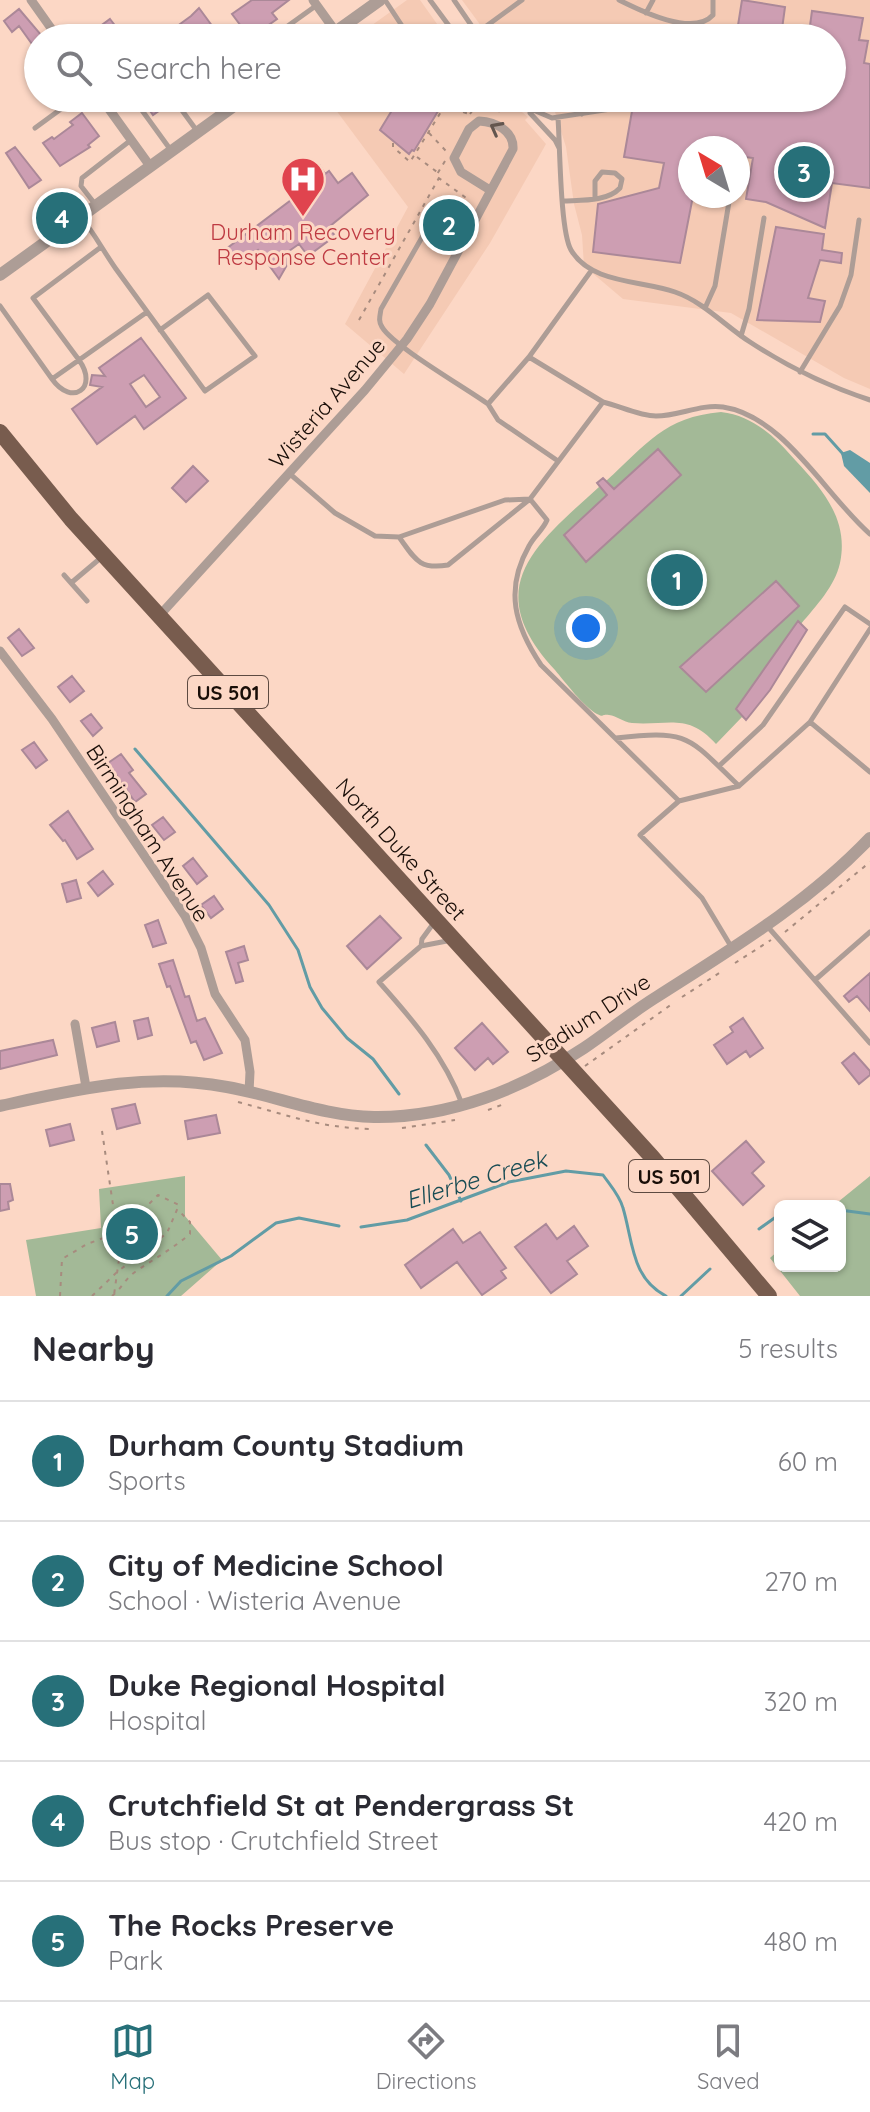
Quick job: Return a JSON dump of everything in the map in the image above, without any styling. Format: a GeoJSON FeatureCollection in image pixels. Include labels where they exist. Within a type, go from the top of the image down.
{"type":"FeatureCollection","features":[{"type":"Feature","properties":{"kind":"highway","name":"North Duke Street"},"geometry":{"type":"LineString","coordinates":[[0,432],[104,555],[661,1168],[769,1296]]}},
{"type":"Feature","properties":{"kind":"street"},"geometry":{"type":"LineString","coordinates":[[31,0],[48,24]]}},
{"type":"Feature","properties":{"kind":"street"},"geometry":{"type":"LineString","coordinates":[[348,24],[382,0]]}},
{"type":"Feature","properties":{"kind":"street"},"geometry":{"type":"LineString","coordinates":[[315,3],[326,24]]}},
{"type":"Feature","properties":{"kind":"street"},"geometry":{"type":"LineString","coordinates":[[111,112],[150,166]]}},
{"type":"Feature","properties":{"kind":"street"},"geometry":{"type":"LineString","coordinates":[[0,275],[226,112]]}},
{"type":"Feature","properties":{"kind":"street","name":"Wisteria Avenue"},"geometry":{"type":"LineString","coordinates":[[159,616],[365,390],[430,304],[512,154],[514,143],[511,136],[499,127],[479,121],[469,129],[454,158],[461,172],[490,190]]}},
{"type":"Feature","properties":{"kind":"street","name":"Birmingham Avenue"},"geometry":{"type":"LineString","coordinates":[[0,651],[52,719],[185,916],[201,948],[215,994],[245,1040],[250,1072],[249,1092]]}},
{"type":"Feature","properties":{"kind":"street","name":"Stadium Drive"},"geometry":{"type":"LineString","coordinates":[[0,1106],[109,1083],[166,1080],[207,1083],[322,1111],[358,1116],[411,1115],[463,1105],[510,1088],[564,1060],[637,1009],[768,926],[810,895],[870,838]]}},
{"type":"Feature","properties":{"kind":"street"},"geometry":{"type":"LineString","coordinates":[[75,1024],[86,1087]]}},
{"type":"Feature","properties":{"kind":"lane"},"geometry":{"type":"LineString","coordinates":[[382,0],[402,24]]}},
{"type":"Feature","properties":{"kind":"lane"},"geometry":{"type":"LineString","coordinates":[[430,0],[448,24]]}},
{"type":"Feature","properties":{"kind":"lane"},"geometry":{"type":"LineString","coordinates":[[454,0],[471,24]]}},
{"type":"Feature","properties":{"kind":"lane"},"geometry":{"type":"LineString","coordinates":[[493,24],[522,0]]}},
{"type":"Feature","properties":{"kind":"lane"},"geometry":{"type":"LineString","coordinates":[[619,0],[661,18],[701,24],[713,15],[713,0]]}},
{"type":"Feature","properties":{"kind":"lane"},"geometry":{"type":"LineString","coordinates":[[646,13],[653,0]]}},
{"type":"Feature","properties":{"kind":"lane"},"geometry":{"type":"LineString","coordinates":[[289,24],[315,3]]}},
{"type":"Feature","properties":{"kind":"lane"},"geometry":{"type":"LineString","coordinates":[[35,128],[57,112]]}},
{"type":"Feature","properties":{"kind":"lane"},"geometry":{"type":"LineString","coordinates":[[143,112],[172,151]]}},
{"type":"Feature","properties":{"kind":"lane"},"geometry":{"type":"LineString","coordinates":[[183,112],[197,132]]}},
{"type":"Feature","properties":{"kind":"lane"},"geometry":{"type":"LineString","coordinates":[[529,112],[555,140],[560,151]]}},
{"type":"Feature","properties":{"kind":"lane"},"geometry":{"type":"LineString","coordinates":[[534,112],[558,118],[599,112]]}},
{"type":"Feature","properties":{"kind":"lane"},"geometry":{"type":"LineString","coordinates":[[578,116],[583,112]]}},
{"type":"Feature","properties":{"kind":"lane"},"geometry":{"type":"LineString","coordinates":[[558,118],[566,239],[579,262],[591,271],[676,292],[800,372],[833,388],[870,400]]}},
{"type":"Feature","properties":{"kind":"lane"},"geometry":{"type":"LineString","coordinates":[[96,205],[81,186],[82,178],[131,140]]}},
{"type":"Feature","properties":{"kind":"lane"},"geometry":{"type":"LineString","coordinates":[[563,201],[595,198],[616,193],[622,179],[618,174],[602,172],[597,175],[595,198]]}},
{"type":"Feature","properties":{"kind":"lane"},"geometry":{"type":"LineString","coordinates":[[474,222],[446,207],[436,213],[381,309],[380,323],[383,330],[401,346],[488,404],[498,420],[558,461]]}},
{"type":"Feature","properties":{"kind":"lane"},"geometry":{"type":"LineString","coordinates":[[705,308],[715,286],[728,208]]}},
{"type":"Feature","properties":{"kind":"lane"},"geometry":{"type":"LineString","coordinates":[[80,217],[147,312],[160,330],[205,391],[255,356],[208,295],[160,330]]}},
{"type":"Feature","properties":{"kind":"lane"},"geometry":{"type":"LineString","coordinates":[[741,336],[749,309],[764,218]]}},
{"type":"Feature","properties":{"kind":"lane"},"geometry":{"type":"LineString","coordinates":[[800,372],[840,306],[851,275],[859,220]]}},
{"type":"Feature","properties":{"kind":"lane"},"geometry":{"type":"LineString","coordinates":[[0,306],[57,387],[69,394],[82,389],[88,376],[33,298],[101,247]]}},
{"type":"Feature","properties":{"kind":"lane"},"geometry":{"type":"LineString","coordinates":[[488,404],[529,357],[591,271]]}},
{"type":"Feature","properties":{"kind":"lane"},"geometry":{"type":"LineString","coordinates":[[52,379],[147,312]]}},
{"type":"Feature","properties":{"kind":"lane"},"geometry":{"type":"LineString","coordinates":[[529,357],[603,402],[647,415],[723,407],[762,423],[781,438],[870,534]]}},
{"type":"Feature","properties":{"kind":"lane"},"geometry":{"type":"LineString","coordinates":[[399,537],[417,562],[433,568],[448,565],[530,499],[603,402]]}},
{"type":"Feature","properties":{"kind":"lane"},"geometry":{"type":"LineString","coordinates":[[289,473],[335,513],[375,536],[399,537],[505,500],[530,499]]}},
{"type":"Feature","properties":{"kind":"lane"},"geometry":{"type":"LineString","coordinates":[[530,499],[547,520],[531,541],[519,565],[515,584],[517,620],[524,639],[541,665],[679,801]]}},
{"type":"Feature","properties":{"kind":"lane"},"geometry":{"type":"LineString","coordinates":[[71,583],[104,555]]}},
{"type":"Feature","properties":{"kind":"lane"},"geometry":{"type":"LineString","coordinates":[[64,575],[87,601]]}},
{"type":"Feature","properties":{"kind":"lane"},"geometry":{"type":"LineString","coordinates":[[719,766],[763,725],[845,607],[870,626],[810,722],[739,786],[679,801],[640,835],[702,898],[733,948]]}},
{"type":"Feature","properties":{"kind":"lane"},"geometry":{"type":"LineString","coordinates":[[810,722],[870,772]]}},
{"type":"Feature","properties":{"kind":"lane"},"geometry":{"type":"LineString","coordinates":[[615,738],[652,734],[683,737],[695,743],[739,786]]}},
{"type":"Feature","properties":{"kind":"lane"},"geometry":{"type":"LineString","coordinates":[[421,946],[422,939],[435,920]]}},
{"type":"Feature","properties":{"kind":"lane"},"geometry":{"type":"LineString","coordinates":[[768,926],[870,1043]]}},
{"type":"Feature","properties":{"kind":"lane"},"geometry":{"type":"LineString","coordinates":[[815,980],[870,932]]}},
{"type":"Feature","properties":{"kind":"lane"},"geometry":{"type":"LineString","coordinates":[[453,940],[421,946],[379,982],[418,1025],[445,1067],[463,1105]]}},
{"type":"Feature","properties":{"kind":"path"},"geometry":{"type":"LineString","coordinates":[[393,143],[393,147],[410,162],[441,112]]}},
{"type":"Feature","properties":{"kind":"path"},"geometry":{"type":"LineString","coordinates":[[463,112],[470,114]]}},
{"type":"Feature","properties":{"kind":"path"},"geometry":{"type":"LineString","coordinates":[[428,132],[446,151]]}},
{"type":"Feature","properties":{"kind":"path"},"geometry":{"type":"LineString","coordinates":[[415,155],[438,173]]}},
{"type":"Feature","properties":{"kind":"path"},"geometry":{"type":"LineString","coordinates":[[359,320],[439,178]]}},
{"type":"Feature","properties":{"kind":"path"},"geometry":{"type":"LineString","coordinates":[[784,933],[870,862]]}},
{"type":"Feature","properties":{"kind":"path"},"geometry":{"type":"LineString","coordinates":[[735,963],[773,939]]}},
{"type":"Feature","properties":{"kind":"path"},"geometry":{"type":"LineString","coordinates":[[682,997],[724,970]]}},
{"type":"Feature","properties":{"kind":"path"},"geometry":{"type":"LineString","coordinates":[[591,1063],[595,1057],[672,1004]]}},
{"type":"Feature","properties":{"kind":"path"},"geometry":{"type":"LineString","coordinates":[[102,1131],[120,1252],[113,1295]]}},
{"type":"Feature","properties":{"kind":"path"},"geometry":{"type":"LineString","coordinates":[[92,1296],[167,1233],[179,1205],[158,1195],[136,1217],[117,1222]]}},
{"type":"Feature","properties":{"kind":"path"},"geometry":{"type":"LineString","coordinates":[[113,1295],[131,1275],[169,1252],[190,1234],[190,1222],[178,1210]]}},
{"type":"Feature","properties":{"kind":"path"},"geometry":{"type":"LineString","coordinates":[[60,1296],[62,1259],[87,1244],[118,1233]]}},
{"type":"Feature","properties":{"kind":"shaded area"},"geometry":{"type":"Polygon","coordinates":[[[407,0],[420,0],[437,24],[374,24],[407,0]]]}},
{"type":"Feature","properties":{"kind":"shaded area"},"geometry":{"type":"Polygon","coordinates":[[[462,0],[870,0],[870,389],[844,378],[731,313],[623,299],[584,266],[582,235],[566,147],[555,112],[846,112],[846,24],[480,24],[462,0]]]}},
{"type":"Feature","properties":{"kind":"shaded area"},"geometry":{"type":"Polygon","coordinates":[[[337,112],[522,112],[546,144],[490,243],[404,374],[345,324],[408,207],[337,112]]]}},
{"type":"Feature","properties":{"kind":"green space"},"geometry":{"type":"Polygon","coordinates":[[[721,412],[744,418],[763,429],[806,472],[832,507],[841,533],[842,547],[834,580],[801,624],[807,630],[770,690],[746,720],[742,717],[716,744],[706,734],[686,724],[632,723],[592,711],[532,641],[521,615],[519,591],[524,570],[537,549],[599,487],[597,483],[603,478],[606,481],[645,444],[670,426],[701,415],[721,412]]]}},
{"type":"Feature","properties":{"kind":"green space"},"geometry":{"type":"Polygon","coordinates":[[[185,1176],[185,1216],[222,1260],[181,1296],[36,1296],[26,1240],[101,1228],[99,1189],[185,1176]]]}},
{"type":"Feature","properties":{"kind":"green space"},"geometry":{"type":"Polygon","coordinates":[[[870,1176],[870,1296],[800,1296],[781,1272],[846,1272],[846,1200],[840,1200],[870,1176]]]}},
{"type":"Feature","properties":{"kind":"water"},"geometry":{"type":"Polygon","coordinates":[[[850,450],[870,463],[870,493],[844,466],[841,453],[850,450]]]}},
{"type":"Feature","properties":{"kind":"building"},"geometry":{"type":"Polygon","coordinates":[[[252,0],[289,0],[272,13],[277,19],[270,24],[240,24],[232,14],[252,0]]]}},
{"type":"Feature","properties":{"kind":"building"},"geometry":{"type":"Polygon","coordinates":[[[742,0],[785,7],[783,24],[738,24],[742,0]]]}},
{"type":"Feature","properties":{"kind":"building"},"geometry":{"type":"Polygon","coordinates":[[[199,8],[211,24],[180,24],[199,8]]]}},
{"type":"Feature","properties":{"kind":"building"},"geometry":{"type":"Polygon","coordinates":[[[19,9],[32,24],[24,24],[24,33],[19,26],[12,32],[4,21],[19,9]]]}},
{"type":"Feature","properties":{"kind":"building"},"geometry":{"type":"Polygon","coordinates":[[[812,11],[863,18],[859,40],[868,41],[864,63],[870,64],[870,188],[832,183],[825,228],[766,202],[750,200],[753,158],[750,158],[750,136],[678,136],[678,208],[691,208],[680,263],[593,252],[598,204],[659,188],[664,163],[624,157],[632,112],[846,112],[846,24],[810,24],[812,11]]]}},
{"type":"Feature","properties":{"kind":"building"},"geometry":{"type":"Polygon","coordinates":[[[391,112],[438,112],[414,151],[409,154],[380,130],[391,112]]]}},
{"type":"Feature","properties":{"kind":"building"},"geometry":{"type":"Polygon","coordinates":[[[82,113],[99,136],[88,145],[90,147],[60,166],[43,143],[73,125],[70,122],[82,113]]]}},
{"type":"Feature","properties":{"kind":"building"},"geometry":{"type":"Polygon","coordinates":[[[15,147],[41,180],[29,188],[6,153],[15,147]]]}},
{"type":"Feature","properties":{"kind":"building","name":"Durham Recovery Response Center"},"geometry":{"type":"Polygon","coordinates":[[[320,166],[325,174],[329,171],[338,183],[352,173],[368,195],[329,227],[335,236],[308,256],[299,244],[289,251],[287,265],[279,279],[258,250],[238,265],[226,249],[291,200],[290,192],[295,181],[302,174],[304,178],[320,166]]]}},
{"type":"Feature","properties":{"kind":"building"},"geometry":{"type":"Polygon","coordinates":[[[776,227],[824,234],[822,250],[842,253],[841,263],[820,260],[808,298],[825,301],[820,322],[757,320],[776,227]]]}},
{"type":"Feature","properties":{"kind":"building"},"geometry":{"type":"Polygon","coordinates":[[[141,338],[186,398],[144,429],[135,416],[97,444],[72,409],[102,387],[90,385],[92,375],[105,376],[99,368],[141,338]],[[144,375],[130,384],[146,407],[160,397],[144,375]]]}},
{"type":"Feature","properties":{"kind":"building"},"geometry":{"type":"Polygon","coordinates":[[[658,449],[681,475],[586,562],[564,535],[607,495],[597,483],[603,478],[614,489],[658,449]]]}},
{"type":"Feature","properties":{"kind":"building"},"geometry":{"type":"Polygon","coordinates":[[[193,466],[208,481],[186,502],[172,488],[193,466]]]}},
{"type":"Feature","properties":{"kind":"building"},"geometry":{"type":"Polygon","coordinates":[[[776,581],[799,606],[706,692],[680,667],[776,581]]]}},
{"type":"Feature","properties":{"kind":"building"},"geometry":{"type":"Polygon","coordinates":[[[798,621],[807,630],[770,690],[746,720],[736,709],[798,621]]]}},
{"type":"Feature","properties":{"kind":"building"},"geometry":{"type":"Polygon","coordinates":[[[19,629],[34,648],[22,656],[8,638],[19,629]]]}},
{"type":"Feature","properties":{"kind":"building"},"geometry":{"type":"Polygon","coordinates":[[[72,676],[84,691],[70,702],[58,687],[72,676]]]}},
{"type":"Feature","properties":{"kind":"building"},"geometry":{"type":"Polygon","coordinates":[[[91,714],[102,728],[93,736],[81,721],[91,714]]]}},
{"type":"Feature","properties":{"kind":"building"},"geometry":{"type":"Polygon","coordinates":[[[34,742],[47,760],[36,768],[22,750],[34,742]]]}},
{"type":"Feature","properties":{"kind":"building"},"geometry":{"type":"Polygon","coordinates":[[[121,754],[133,770],[129,773],[146,794],[135,802],[108,763],[121,754]]]}},
{"type":"Feature","properties":{"kind":"building"},"geometry":{"type":"Polygon","coordinates":[[[68,811],[93,849],[77,859],[65,840],[50,825],[68,811]]]}},
{"type":"Feature","properties":{"kind":"building"},"geometry":{"type":"Polygon","coordinates":[[[163,817],[175,832],[164,840],[152,825],[163,817]]]}},
{"type":"Feature","properties":{"kind":"building"},"geometry":{"type":"Polygon","coordinates":[[[193,858],[207,876],[197,884],[183,866],[193,858]]]}},
{"type":"Feature","properties":{"kind":"building"},"geometry":{"type":"Polygon","coordinates":[[[103,871],[113,884],[98,896],[88,883],[103,871]]]}},
{"type":"Feature","properties":{"kind":"building"},"geometry":{"type":"Polygon","coordinates":[[[76,880],[81,898],[67,902],[62,884],[76,880]]]}},
{"type":"Feature","properties":{"kind":"building"},"geometry":{"type":"Polygon","coordinates":[[[214,896],[223,909],[211,918],[201,905],[214,896]]]}},
{"type":"Feature","properties":{"kind":"building"},"geometry":{"type":"Polygon","coordinates":[[[380,916],[401,938],[367,969],[347,946],[380,916]]]}},
{"type":"Feature","properties":{"kind":"building"},"geometry":{"type":"Polygon","coordinates":[[[158,920],[166,943],[153,947],[145,925],[158,920]]]}},
{"type":"Feature","properties":{"kind":"building"},"geometry":{"type":"Polygon","coordinates":[[[244,946],[248,960],[238,963],[243,981],[236,983],[226,952],[244,946]]]}},
{"type":"Feature","properties":{"kind":"building"},"geometry":{"type":"Polygon","coordinates":[[[173,960],[197,1021],[205,1018],[222,1053],[204,1060],[196,1041],[191,1043],[159,964],[173,960]]]}},
{"type":"Feature","properties":{"kind":"building"},"geometry":{"type":"Polygon","coordinates":[[[870,973],[870,1011],[857,996],[849,1002],[844,996],[870,973]]]}},
{"type":"Feature","properties":{"kind":"building"},"geometry":{"type":"Polygon","coordinates":[[[148,1018],[152,1035],[138,1039],[134,1021],[148,1018]]]}},
{"type":"Feature","properties":{"kind":"building"},"geometry":{"type":"Polygon","coordinates":[[[743,1018],[763,1048],[750,1057],[746,1051],[727,1064],[714,1045],[733,1032],[730,1027],[743,1018]]]}},
{"type":"Feature","properties":{"kind":"building"},"geometry":{"type":"Polygon","coordinates":[[[115,1022],[119,1041],[97,1047],[92,1028],[115,1022]]]}},
{"type":"Feature","properties":{"kind":"building"},"geometry":{"type":"Polygon","coordinates":[[[482,1023],[508,1052],[493,1064],[488,1058],[475,1070],[455,1048],[482,1023]]]}},
{"type":"Feature","properties":{"kind":"building"},"geometry":{"type":"Polygon","coordinates":[[[53,1040],[57,1055],[0,1069],[0,1051],[53,1040]]]}},
{"type":"Feature","properties":{"kind":"building"},"geometry":{"type":"Polygon","coordinates":[[[854,1053],[870,1071],[870,1075],[859,1084],[842,1063],[854,1053]]]}},
{"type":"Feature","properties":{"kind":"building"},"geometry":{"type":"Polygon","coordinates":[[[135,1104],[140,1123],[117,1129],[112,1109],[135,1104]]]}},
{"type":"Feature","properties":{"kind":"building"},"geometry":{"type":"Polygon","coordinates":[[[216,1115],[220,1133],[188,1139],[185,1121],[216,1115]]]}},
{"type":"Feature","properties":{"kind":"building"},"geometry":{"type":"Polygon","coordinates":[[[70,1124],[74,1140],[50,1146],[46,1130],[70,1124]]]}},
{"type":"Feature","properties":{"kind":"building"},"geometry":{"type":"Polygon","coordinates":[[[746,1141],[764,1162],[752,1173],[764,1186],[743,1205],[712,1171],[746,1141]]]}},
{"type":"Feature","properties":{"kind":"building"},"geometry":{"type":"Polygon","coordinates":[[[0,1184],[10,1184],[13,1200],[8,1202],[9,1209],[0,1211],[0,1184]]]}},
{"type":"Feature","properties":{"kind":"building"},"geometry":{"type":"Polygon","coordinates":[[[546,1224],[557,1239],[574,1226],[588,1246],[567,1261],[577,1274],[551,1293],[515,1247],[546,1224]]]}},
{"type":"Feature","properties":{"kind":"building"},"geometry":{"type":"Polygon","coordinates":[[[453,1229],[463,1243],[480,1232],[506,1268],[501,1271],[506,1278],[482,1295],[457,1262],[421,1288],[405,1265],[453,1229]]]}},
{"type":"Feature","properties":{"kind":"waterway"},"geometry":{"type":"LineString","coordinates":[[813,434],[825,434],[843,454]]}},
{"type":"Feature","properties":{"kind":"waterway"},"geometry":{"type":"LineString","coordinates":[[135,749],[269,905],[298,950],[310,987],[322,1008],[347,1038],[373,1059],[399,1094]]}},
{"type":"Feature","properties":{"kind":"waterway"},"geometry":{"type":"LineString","coordinates":[[426,1145],[449,1175],[461,1201]]}},
{"type":"Feature","properties":{"kind":"waterway","name":"Ellerbe Creek"},"geometry":{"type":"LineString","coordinates":[[361,1227],[407,1220],[509,1182],[566,1171],[603,1175],[622,1204],[640,1269],[646,1279],[666,1296]]}},
{"type":"Feature","properties":{"kind":"waterway","name":"Ellerbe Creek"},"geometry":{"type":"LineString","coordinates":[[846,1211],[870,1214]]}},
{"type":"Feature","properties":{"kind":"waterway","name":"Ellerbe Creek"},"geometry":{"type":"LineString","coordinates":[[167,1296],[181,1281],[231,1256],[276,1223],[299,1218],[339,1226]]}},
{"type":"Feature","properties":{"kind":"waterway","name":"Ellerbe Creek"},"geometry":{"type":"LineString","coordinates":[[759,1229],[774,1218]]}},
{"type":"Feature","properties":{"kind":"waterway","name":"Ellerbe Creek"},"geometry":{"type":"LineString","coordinates":[[681,1296],[710,1269]]}},
{"type":"Feature","properties":{"kind":"place","name":"Duke Regional Hospital"},"geometry":{"type":"Point","coordinates":[804,172]}},
{"type":"Feature","properties":{"kind":"place","name":"Crutchfield St at Pendergrass St"},"geometry":{"type":"Point","coordinates":[62,218]}},
{"type":"Feature","properties":{"kind":"place","name":"Durham Recovery Response Center"},"geometry":{"type":"Point","coordinates":[303,218]}},
{"type":"Feature","properties":{"kind":"place","name":"City of Medicine School"},"geometry":{"type":"Point","coordinates":[449,225]}},
{"type":"Feature","properties":{"kind":"place","name":"Durham County Stadium"},"geometry":{"type":"Point","coordinates":[677,580]}},
{"type":"Feature","properties":{"kind":"place","name":"The Rocks Preserve"},"geometry":{"type":"Point","coordinates":[132,1234]}}]}
